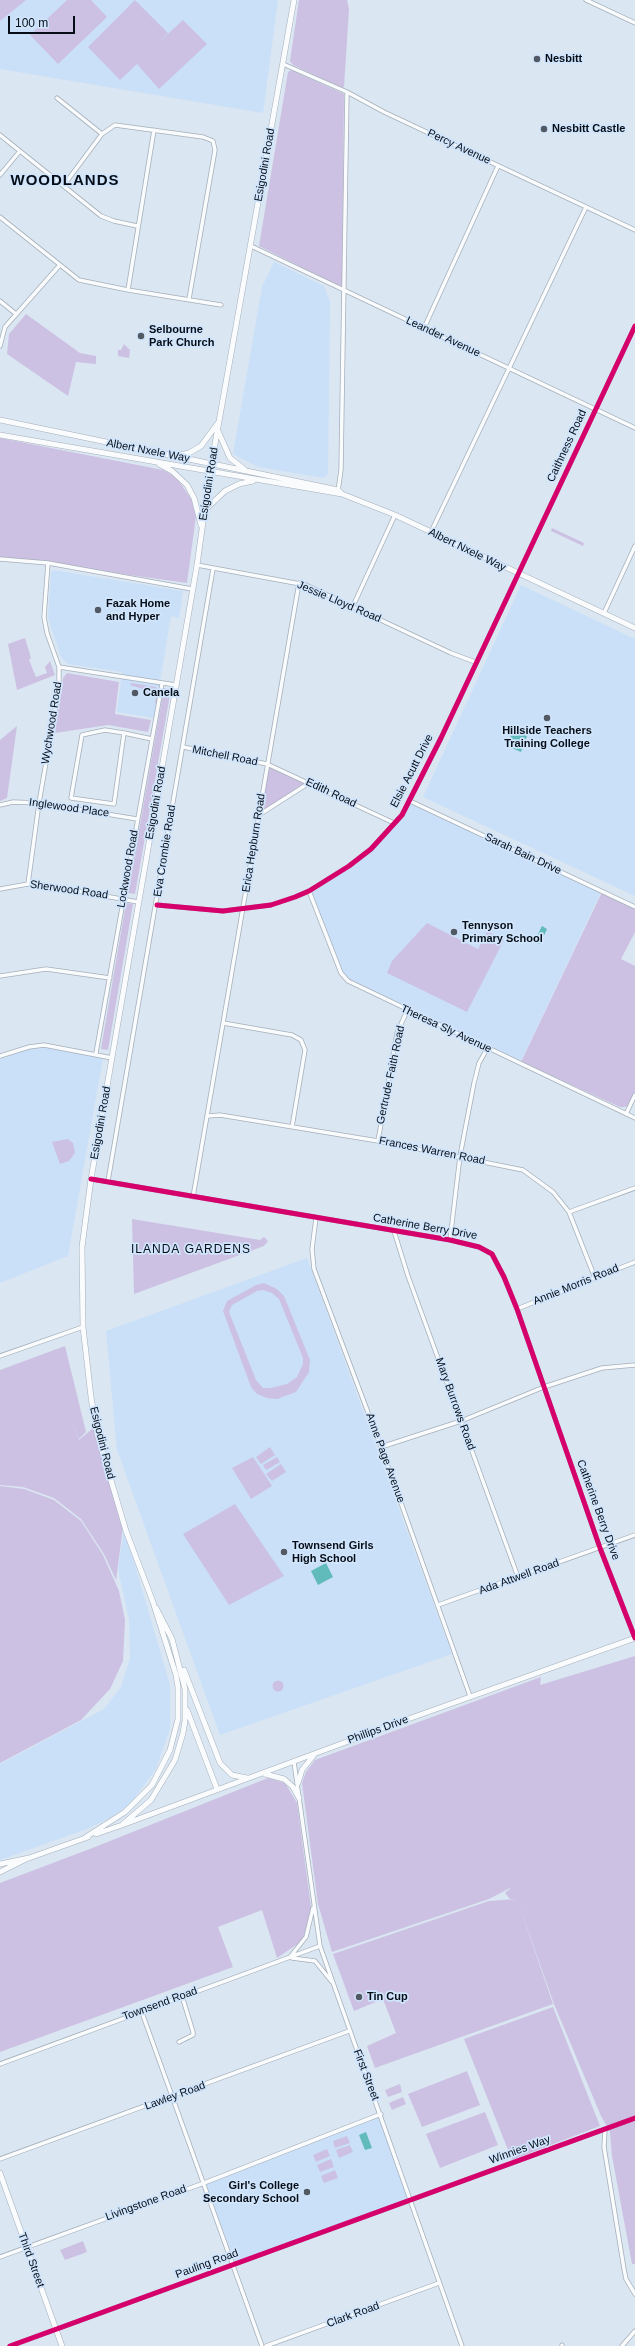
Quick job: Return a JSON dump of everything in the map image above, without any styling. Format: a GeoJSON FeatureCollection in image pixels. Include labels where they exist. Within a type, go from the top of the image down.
{"type":"FeatureCollection","features":[{"type":"Feature","properties":{"kind":"main road","name":"Esigodini Road"},"geometry":{"type":"LineString","coordinates":[[86,1838],[114,1820],[138,1801],[161,1771],[174,1736],[178,1719],[178,1687],[153,1602],[126,1531],[102,1453],[91,1398],[83,1327],[82,1247],[91,1179],[197,565],[210,472],[294,0]]}},
{"type":"Feature","properties":{"kind":"main road","name":"Albert Nxele Way"},"geometry":{"type":"LineString","coordinates":[[0,420],[248,471],[339,493],[395,515],[635,628]]}},
{"type":"Feature","properties":{"kind":"main road"},"geometry":{"type":"LineString","coordinates":[[174,456],[188,453],[201,446],[220,420]]}},
{"type":"Feature","properties":{"kind":"main road"},"geometry":{"type":"LineString","coordinates":[[218,430],[230,458],[248,471]]}},
{"type":"Feature","properties":{"kind":"main road","name":"Albert Nxele Way"},"geometry":{"type":"LineString","coordinates":[[0,435],[339,493]]}},
{"type":"Feature","properties":{"kind":"main road"},"geometry":{"type":"LineString","coordinates":[[153,461],[172,471],[187,485],[194,498],[202,528]]}},
{"type":"Feature","properties":{"kind":"main road"},"geometry":{"type":"LineString","coordinates":[[204,511],[225,491],[239,484],[256,480]]}},
{"type":"Feature","properties":{"kind":"main road","name":"Esigodini Road"},"geometry":{"type":"LineString","coordinates":[[0,1872],[29,1858],[122,1825],[151,1800],[170,1770],[183,1733],[186,1706],[185,1689],[172,1639],[153,1602]]}},
{"type":"Feature","properties":{"kind":"main road","name":"Phillips Drive"},"geometry":{"type":"LineString","coordinates":[[122,1825],[470,1696],[635,1638]]}},
{"type":"Feature","properties":{"kind":"main road"},"geometry":{"type":"LineString","coordinates":[[172,1639],[220,1763],[232,1775],[249,1778]]}},
{"type":"Feature","properties":{"kind":"main road"},"geometry":{"type":"LineString","coordinates":[[178,1687],[217,1789]]}},
{"type":"Feature","properties":{"kind":"main road"},"geometry":{"type":"LineString","coordinates":[[298,1783],[302,1770],[315,1754]]}},
{"type":"Feature","properties":{"kind":"main road"},"geometry":{"type":"LineString","coordinates":[[264,1773],[284,1779],[293,1787],[299,1798]]}},
{"type":"Feature","properties":{"kind":"main road","name":"Esigodini Road"},"geometry":{"type":"LineString","coordinates":[[0,1864],[29,1858]]}},
{"type":"Feature","properties":{"kind":"main road","name":"Third Street"},"geometry":{"type":"LineString","coordinates":[[0,2173],[62,2346]]}},
{"type":"Feature","properties":{"kind":"street"},"geometry":{"type":"LineString","coordinates":[[586,0],[635,23]]}},
{"type":"Feature","properties":{"kind":"street","name":"Percy Avenue"},"geometry":{"type":"LineString","coordinates":[[283,64],[347,92],[384,112],[635,230]]}},
{"type":"Feature","properties":{"kind":"street"},"geometry":{"type":"LineString","coordinates":[[339,493],[341,470],[347,92]]}},
{"type":"Feature","properties":{"kind":"street"},"geometry":{"type":"LineString","coordinates":[[57,98],[102,134]]}},
{"type":"Feature","properties":{"kind":"street"},"geometry":{"type":"LineString","coordinates":[[64,185],[102,134],[120,124],[209,139],[215,145],[188,299]]}},
{"type":"Feature","properties":{"kind":"street"},"geometry":{"type":"LineString","coordinates":[[128,290],[137,226],[154,130]]}},
{"type":"Feature","properties":{"kind":"street"},"geometry":{"type":"LineString","coordinates":[[0,135],[107,219],[137,226]]}},
{"type":"Feature","properties":{"kind":"street"},"geometry":{"type":"LineString","coordinates":[[0,175],[20,151]]}},
{"type":"Feature","properties":{"kind":"street"},"geometry":{"type":"LineString","coordinates":[[424,328],[498,166]]}},
{"type":"Feature","properties":{"kind":"street"},"geometry":{"type":"LineString","coordinates":[[431,532],[586,207]]}},
{"type":"Feature","properties":{"kind":"street"},"geometry":{"type":"LineString","coordinates":[[0,216],[59,266],[73,276],[86,282],[221,305]]}},
{"type":"Feature","properties":{"kind":"street","name":"Leander Avenue"},"geometry":{"type":"LineString","coordinates":[[251,246],[344,292],[424,328],[635,428]]}},
{"type":"Feature","properties":{"kind":"street"},"geometry":{"type":"LineString","coordinates":[[0,346],[3,331],[16,314],[59,266]]}},
{"type":"Feature","properties":{"kind":"street"},"geometry":{"type":"LineString","coordinates":[[0,301],[16,314]]}},
{"type":"Feature","properties":{"kind":"street","name":"Caithness Road"},"geometry":{"type":"LineString","coordinates":[[518,574],[635,326]]}},
{"type":"Feature","properties":{"kind":"street"},"geometry":{"type":"LineString","coordinates":[[353,606],[395,515]]}},
{"type":"Feature","properties":{"kind":"street"},"geometry":{"type":"LineString","coordinates":[[604,613],[635,546]]}},
{"type":"Feature","properties":{"kind":"street"},"geometry":{"type":"LineString","coordinates":[[0,559],[48,563],[192,589]]}},
{"type":"Feature","properties":{"kind":"street","name":"Wychwood Road"},"geometry":{"type":"LineString","coordinates":[[28,884],[39,803],[59,687],[59,668],[44,621],[48,563]]}},
{"type":"Feature","properties":{"kind":"street","name":"Jessie Lloyd Road"},"geometry":{"type":"LineString","coordinates":[[197,565],[299,583],[353,606],[451,653],[475,662]]}},
{"type":"Feature","properties":{"kind":"street","name":"Eva Crombie Road"},"geometry":{"type":"LineString","coordinates":[[108,1181],[157,905],[170,818],[183,748],[190,693],[213,569]]}},
{"type":"Feature","properties":{"kind":"street","name":"Elsie Acutt Drive"},"geometry":{"type":"LineString","coordinates":[[157,905],[202,911],[244,910],[271,905],[309,891],[371,849],[394,823],[410,801],[518,574]]}},
{"type":"Feature","properties":{"kind":"street","name":"Erica Hepburn Road"},"geometry":{"type":"LineString","coordinates":[[194,1197],[299,583]]}},
{"type":"Feature","properties":{"kind":"street"},"geometry":{"type":"LineString","coordinates":[[59,668],[176,685]]}},
{"type":"Feature","properties":{"kind":"street","name":"Lockwood Road"},"geometry":{"type":"LineString","coordinates":[[96,1053],[110,978],[122,898],[162,684]]}},
{"type":"Feature","properties":{"kind":"street"},"geometry":{"type":"LineString","coordinates":[[124,733],[114,804],[71,798],[82,735],[105,730],[124,733],[152,739]]}},
{"type":"Feature","properties":{"kind":"street","name":"Mitchell Road"},"geometry":{"type":"LineString","coordinates":[[183,748],[267,764]]}},
{"type":"Feature","properties":{"kind":"street","name":"Edith Road"},"geometry":{"type":"LineString","coordinates":[[267,764],[394,823]]}},
{"type":"Feature","properties":{"kind":"street"},"geometry":{"type":"LineString","coordinates":[[259,815],[309,783]]}},
{"type":"Feature","properties":{"kind":"street","name":"Sarah Bain Drive"},"geometry":{"type":"LineString","coordinates":[[410,801],[635,907]]}},
{"type":"Feature","properties":{"kind":"street","name":"Inglewood Place"},"geometry":{"type":"LineString","coordinates":[[0,805],[13,802],[39,803],[137,819]]}},
{"type":"Feature","properties":{"kind":"street","name":"Sherwood Road"},"geometry":{"type":"LineString","coordinates":[[0,888],[28,884],[72,889],[138,902]]}},
{"type":"Feature","properties":{"kind":"street","name":"Theresa Sly Avenue"},"geometry":{"type":"LineString","coordinates":[[309,891],[344,977],[348,982],[635,1118]]}},
{"type":"Feature","properties":{"kind":"street"},"geometry":{"type":"LineString","coordinates":[[0,976],[46,969],[110,978]]}},
{"type":"Feature","properties":{"kind":"street","name":"Gertrude Faith Road"},"geometry":{"type":"LineString","coordinates":[[378,1141],[397,1033],[407,1011]]}},
{"type":"Feature","properties":{"kind":"street"},"geometry":{"type":"LineString","coordinates":[[223,1024],[292,1035],[301,1040],[305,1050],[292,1127]]}},
{"type":"Feature","properties":{"kind":"street"},"geometry":{"type":"LineString","coordinates":[[0,1056],[28,1047],[44,1045],[96,1053],[112,1058]]}},
{"type":"Feature","properties":{"kind":"street"},"geometry":{"type":"LineString","coordinates":[[450,1240],[460,1156],[474,1083],[479,1063],[487,1049]]}},
{"type":"Feature","properties":{"kind":"street"},"geometry":{"type":"LineString","coordinates":[[626,1114],[635,1095]]}},
{"type":"Feature","properties":{"kind":"street","name":"Frances Warren Road"},"geometry":{"type":"LineString","coordinates":[[208,1116],[220,1115],[378,1141],[460,1156],[523,1170],[553,1192],[569,1212],[595,1278]]}},
{"type":"Feature","properties":{"kind":"street","name":"Catherine Berry Drive"},"geometry":{"type":"LineString","coordinates":[[91,1179],[450,1240],[479,1247],[492,1254],[504,1277],[517,1309],[600,1548],[635,1638]]}},
{"type":"Feature","properties":{"kind":"street"},"geometry":{"type":"LineString","coordinates":[[569,1212],[635,1188]]}},
{"type":"Feature","properties":{"kind":"street","name":"Anne Page Avenue"},"geometry":{"type":"LineString","coordinates":[[316,1218],[312,1248],[314,1269],[381,1447],[470,1696]]}},
{"type":"Feature","properties":{"kind":"street","name":"Mary Burrows Road"},"geometry":{"type":"LineString","coordinates":[[394,1231],[518,1577]]}},
{"type":"Feature","properties":{"kind":"street","name":"Annie Morris Road"},"geometry":{"type":"LineString","coordinates":[[517,1309],[635,1262]]}},
{"type":"Feature","properties":{"kind":"street"},"geometry":{"type":"LineString","coordinates":[[0,1356],[83,1327]]}},
{"type":"Feature","properties":{"kind":"street"},"geometry":{"type":"LineString","coordinates":[[381,1447],[461,1421],[544,1387],[602,1368],[635,1365]]}},
{"type":"Feature","properties":{"kind":"street"},"geometry":{"type":"LineString","coordinates":[[600,1548],[635,1535]]}},
{"type":"Feature","properties":{"kind":"street","name":"Ada Attwell Road"},"geometry":{"type":"LineString","coordinates":[[438,1605],[600,1548]]}},
{"type":"Feature","properties":{"kind":"street","name":"First Street"},"geometry":{"type":"LineString","coordinates":[[294,1762],[320,1946],[349,2032],[381,2114],[462,2346]]}},
{"type":"Feature","properties":{"kind":"street"},"geometry":{"type":"LineString","coordinates":[[289,1958],[308,1933],[313,1905]]}},
{"type":"Feature","properties":{"kind":"street","name":"Townsend Road"},"geometry":{"type":"LineString","coordinates":[[0,2064],[142,2010],[320,1946]]}},
{"type":"Feature","properties":{"kind":"street"},"geometry":{"type":"LineString","coordinates":[[289,1958],[315,1961],[334,1984]]}},
{"type":"Feature","properties":{"kind":"street"},"geometry":{"type":"LineString","coordinates":[[178,2042],[193,2034],[182,1996]]}},
{"type":"Feature","properties":{"kind":"street"},"geometry":{"type":"LineString","coordinates":[[142,2010],[174,2096],[262,2346]]}},
{"type":"Feature","properties":{"kind":"street","name":"Lawley Road"},"geometry":{"type":"LineString","coordinates":[[0,2159],[349,2032]]}},
{"type":"Feature","properties":{"kind":"street","name":"Livingstone Road"},"geometry":{"type":"LineString","coordinates":[[0,2257],[204,2183],[381,2114]]}},
{"type":"Feature","properties":{"kind":"street","name":"Winnies Way"},"geometry":{"type":"LineString","coordinates":[[411,2200],[635,2118]]}},
{"type":"Feature","properties":{"kind":"street"},"geometry":{"type":"LineString","coordinates":[[605,2129],[604,2147],[626,2279],[635,2294]]}},
{"type":"Feature","properties":{"kind":"street","name":"Pauling Road"},"geometry":{"type":"LineString","coordinates":[[10,2346],[411,2200]]}},
{"type":"Feature","properties":{"kind":"street","name":"Clark Road"},"geometry":{"type":"LineString","coordinates":[[266,2346],[439,2283]]}},
{"type":"Feature","properties":{"kind":"street"},"geometry":{"type":"LineString","coordinates":[[622,2346],[634,2333]]}},
{"type":"Feature","properties":{"kind":"shaded area"},"geometry":{"type":"Polygon","coordinates":[[[0,0],[278,0],[263,113],[0,69],[0,0]]]}},
{"type":"Feature","properties":{"kind":"shaded area"},"geometry":{"type":"Polygon","coordinates":[[[0,0],[26,0],[0,21],[0,0]]]}},
{"type":"Feature","properties":{"kind":"shaded area"},"geometry":{"type":"Polygon","coordinates":[[[67,0],[91,0],[107,17],[58,64],[30,35],[67,0]]]}},
{"type":"Feature","properties":{"kind":"shaded area"},"geometry":{"type":"Polygon","coordinates":[[[135,0],[168,33],[158,43],[183,20],[207,44],[159,89],[137,64],[120,80],[88,47],[135,0]]]}},
{"type":"Feature","properties":{"kind":"shaded area"},"geometry":{"type":"Polygon","coordinates":[[[299,0],[347,0],[349,9],[344,87],[342,88],[293,65],[290,61],[299,0]]]}},
{"type":"Feature","properties":{"kind":"shaded area"},"geometry":{"type":"Polygon","coordinates":[[[291,70],[344,94],[342,285],[339,286],[259,246],[288,72],[291,70]]]}},
{"type":"Feature","properties":{"kind":"shaded area"},"geometry":{"type":"Polygon","coordinates":[[[274,262],[324,286],[330,302],[328,474],[324,478],[258,467],[233,454],[262,287],[274,262]]]}},
{"type":"Feature","properties":{"kind":"shaded area"},"geometry":{"type":"Polygon","coordinates":[[[26,314],[80,353],[96,356],[96,364],[76,362],[68,396],[7,354],[9,334],[26,314]]]}},
{"type":"Feature","properties":{"kind":"shaded area"},"geometry":{"type":"Polygon","coordinates":[[[124,344],[130,350],[129,358],[118,356],[118,350],[121,350],[124,344]]]}},
{"type":"Feature","properties":{"kind":"shaded area"},"geometry":{"type":"Polygon","coordinates":[[[0,438],[163,470],[176,477],[192,500],[196,516],[187,583],[0,557],[0,438]]]}},
{"type":"Feature","properties":{"kind":"shaded area"},"geometry":{"type":"Polygon","coordinates":[[[552,528],[584,543],[583,546],[551,531],[552,528]]]}},
{"type":"Feature","properties":{"kind":"shaded area"},"geometry":{"type":"Polygon","coordinates":[[[53,570],[183,591],[179,618],[171,616],[154,718],[117,712],[122,672],[68,664],[61,657],[48,618],[51,572],[53,570]]]}},
{"type":"Feature","properties":{"kind":"shaded area","name":"Hillside Teachers Training College"},"geometry":{"type":"Polygon","coordinates":[[[521,585],[635,639],[635,896],[423,797],[521,585]]]}},
{"type":"Feature","properties":{"kind":"shaded area"},"geometry":{"type":"Polygon","coordinates":[[[25,638],[31,658],[29,660],[36,677],[47,673],[45,667],[50,661],[55,675],[17,690],[8,644],[25,638]]]}},
{"type":"Feature","properties":{"kind":"shaded area"},"geometry":{"type":"Polygon","coordinates":[[[67,673],[119,682],[115,714],[151,720],[148,732],[108,725],[55,733],[63,678],[67,673]]]}},
{"type":"Feature","properties":{"kind":"shaded area"},"geometry":{"type":"Polygon","coordinates":[[[131,683],[156,687],[159,692],[157,703],[155,703],[156,697],[142,695],[143,689],[130,685],[131,683]]]}},
{"type":"Feature","properties":{"kind":"shaded area"},"geometry":{"type":"Polygon","coordinates":[[[164,688],[171,689],[135,894],[128,893],[164,688]]]}},
{"type":"Feature","properties":{"kind":"shaded area"},"geometry":{"type":"Polygon","coordinates":[[[17,726],[7,798],[0,801],[0,740],[17,726]]]}},
{"type":"Feature","properties":{"kind":"shaded area"},"geometry":{"type":"Polygon","coordinates":[[[513,730],[527,736],[521,752],[507,746],[513,730]]]}},
{"type":"Feature","properties":{"kind":"shaded area"},"geometry":{"type":"Polygon","coordinates":[[[268,766],[306,784],[261,812],[268,766]]]}},
{"type":"Feature","properties":{"kind":"shaded area","name":"Tennyson Primary School"},"geometry":{"type":"Polygon","coordinates":[[[410,803],[601,892],[520,1063],[349,980],[342,973],[311,891],[372,849],[403,815],[410,803]]]}},
{"type":"Feature","properties":{"kind":"shaded area"},"geometry":{"type":"Polygon","coordinates":[[[602,892],[635,908],[635,932],[621,959],[635,966],[635,1093],[628,1106],[624,1107],[620,1107],[521,1062],[602,892]]]}},
{"type":"Feature","properties":{"kind":"shaded area"},"geometry":{"type":"Polygon","coordinates":[[[126,903],[133,904],[108,1050],[101,1049],[126,903]]]}},
{"type":"Feature","properties":{"kind":"shaded area"},"geometry":{"type":"Polygon","coordinates":[[[427,923],[478,949],[487,931],[504,940],[467,1012],[387,973],[392,961],[427,923]]]}},
{"type":"Feature","properties":{"kind":"shaded area"},"geometry":{"type":"Polygon","coordinates":[[[542,926],[547,929],[540,944],[534,942],[542,926]]]}},
{"type":"Feature","properties":{"kind":"shaded area"},"geometry":{"type":"Polygon","coordinates":[[[44,1047],[103,1058],[68,1256],[0,1283],[0,1059],[29,1049],[44,1047]]]}},
{"type":"Feature","properties":{"kind":"shaded area"},"geometry":{"type":"Polygon","coordinates":[[[68,1139],[73,1143],[75,1153],[69,1161],[60,1164],[52,1142],[68,1139]]]}},
{"type":"Feature","properties":{"kind":"shaded area"},"geometry":{"type":"Polygon","coordinates":[[[132,1219],[260,1240],[264,1237],[268,1241],[264,1246],[134,1294],[132,1219]]]}},
{"type":"Feature","properties":{"kind":"shaded area","name":"Townsend Girls High School"},"geometry":{"type":"Polygon","coordinates":[[[307,1258],[452,1654],[220,1735],[117,1450],[106,1331],[307,1258]]]}},
{"type":"Feature","properties":{"kind":"shaded area"},"geometry":{"type":"Polygon","coordinates":[[[264,1283],[277,1289],[284,1296],[310,1360],[309,1372],[296,1392],[277,1399],[267,1398],[257,1394],[251,1387],[223,1311],[227,1301],[256,1285],[264,1283]],[[263,1290],[257,1291],[232,1305],[229,1312],[256,1380],[263,1388],[271,1388],[287,1384],[297,1377],[303,1364],[303,1358],[279,1299],[272,1293],[263,1290]]]}},
{"type":"Feature","properties":{"kind":"shaded area"},"geometry":{"type":"Polygon","coordinates":[[[65,1346],[86,1432],[79,1439],[72,1422],[79,1440],[93,1428],[123,1527],[116,1580],[104,1554],[81,1519],[54,1498],[23,1487],[0,1485],[0,1370],[65,1346]]]}},
{"type":"Feature","properties":{"kind":"shaded area"},"geometry":{"type":"Polygon","coordinates":[[[270,1447],[275,1455],[261,1464],[256,1457],[270,1447]]]}},
{"type":"Feature","properties":{"kind":"shaded area"},"geometry":{"type":"Polygon","coordinates":[[[253,1457],[272,1486],[251,1499],[232,1468],[253,1457]]]}},
{"type":"Feature","properties":{"kind":"shaded area"},"geometry":{"type":"Polygon","coordinates":[[[277,1457],[280,1462],[266,1470],[263,1465],[277,1457]]]}},
{"type":"Feature","properties":{"kind":"shaded area"},"geometry":{"type":"Polygon","coordinates":[[[281,1464],[286,1472],[272,1481],[266,1474],[281,1464]]]}},
{"type":"Feature","properties":{"kind":"shaded area"},"geometry":{"type":"Polygon","coordinates":[[[0,1486],[24,1489],[54,1500],[81,1521],[103,1555],[119,1591],[125,1620],[123,1661],[110,1689],[81,1720],[0,1763],[0,1486]]]}},
{"type":"Feature","properties":{"kind":"shaded area"},"geometry":{"type":"Polygon","coordinates":[[[235,1504],[284,1576],[229,1605],[183,1534],[235,1504]]]}},
{"type":"Feature","properties":{"kind":"shaded area"},"geometry":{"type":"Polygon","coordinates":[[[124,1528],[170,1685],[170,1729],[156,1769],[131,1803],[112,1817],[87,1829],[0,1860],[0,1764],[104,1709],[121,1687],[130,1658],[129,1620],[118,1569],[124,1528]]]}},
{"type":"Feature","properties":{"kind":"shaded area"},"geometry":{"type":"Polygon","coordinates":[[[326,1563],[333,1577],[318,1585],[311,1571],[326,1563]]]}},
{"type":"Feature","properties":{"kind":"shaded area"},"geometry":{"type":"Polygon","coordinates":[[[635,1656],[635,2264],[632,2264],[612,2156],[610,2132],[601,2116],[554,2004],[517,1899],[510,1899],[505,1893],[512,1887],[489,1899],[332,1952],[318,1904],[302,1783],[306,1772],[315,1760],[541,1677],[540,1685],[635,1656]]]}},
{"type":"Feature","properties":{"kind":"shaded area"},"geometry":{"type":"Polygon","coordinates":[[[276,1681],[280,1681],[282,1682],[282,1690],[276,1691],[273,1688],[273,1684],[276,1681]]]}},
{"type":"Feature","properties":{"kind":"shaded area"},"geometry":{"type":"Polygon","coordinates":[[[268,1778],[285,1783],[297,1803],[311,1907],[306,1937],[277,1958],[262,1910],[218,1927],[233,1967],[0,2052],[0,1883],[268,1778]]]}},
{"type":"Feature","properties":{"kind":"shaded area"},"geometry":{"type":"Polygon","coordinates":[[[517,1899],[553,2004],[375,2068],[367,2046],[396,2033],[383,1999],[354,2011],[333,1954],[489,1901],[517,1899]]]}},
{"type":"Feature","properties":{"kind":"shaded area"},"geometry":{"type":"Polygon","coordinates":[[[553,2007],[600,2126],[512,2160],[464,2039],[553,2007]]]}},
{"type":"Feature","properties":{"kind":"shaded area"},"geometry":{"type":"Polygon","coordinates":[[[467,2071],[480,2105],[422,2127],[408,2094],[467,2071]]]}},
{"type":"Feature","properties":{"kind":"shaded area"},"geometry":{"type":"Polygon","coordinates":[[[400,2084],[402,2092],[388,2097],[385,2090],[400,2084]]]}},
{"type":"Feature","properties":{"kind":"shaded area"},"geometry":{"type":"Polygon","coordinates":[[[403,2097],[406,2104],[392,2110],[389,2103],[403,2097]]]}},
{"type":"Feature","properties":{"kind":"shaded area"},"geometry":{"type":"Polygon","coordinates":[[[485,2112],[498,2145],[440,2168],[426,2134],[485,2112]]]}},
{"type":"Feature","properties":{"kind":"shaded area","name":"Girl's College Secondary School"},"geometry":{"type":"Polygon","coordinates":[[[379,2116],[408,2199],[235,2262],[206,2184],[379,2116]]]}},
{"type":"Feature","properties":{"kind":"shaded area"},"geometry":{"type":"Polygon","coordinates":[[[366,2132],[372,2148],[365,2150],[359,2135],[366,2132]]]}},
{"type":"Feature","properties":{"kind":"shaded area"},"geometry":{"type":"Polygon","coordinates":[[[347,2136],[350,2143],[335,2148],[333,2141],[347,2136]]]}},
{"type":"Feature","properties":{"kind":"shaded area"},"geometry":{"type":"Polygon","coordinates":[[[350,2145],[353,2152],[339,2158],[336,2150],[350,2145]]]}},
{"type":"Feature","properties":{"kind":"shaded area"},"geometry":{"type":"Polygon","coordinates":[[[327,2149],[330,2156],[316,2162],[313,2155],[327,2149]]]}},
{"type":"Feature","properties":{"kind":"shaded area"},"geometry":{"type":"Polygon","coordinates":[[[331,2159],[334,2167],[320,2172],[317,2165],[331,2159]]]}},
{"type":"Feature","properties":{"kind":"shaded area"},"geometry":{"type":"Polygon","coordinates":[[[335,2170],[338,2178],[324,2183],[321,2176],[335,2170]]]}},
{"type":"Feature","properties":{"kind":"shaded area"},"geometry":{"type":"Polygon","coordinates":[[[83,2241],[87,2252],[65,2260],[60,2250],[83,2241]]]}},
{"type":"Feature","properties":{"kind":"cycle path"},"geometry":{"type":"LineString","coordinates":[[157,905],[223,911],[271,905],[295,897],[309,891],[349,866],[371,849],[402,815],[441,738],[635,326]]}},
{"type":"Feature","properties":{"kind":"cycle path"},"geometry":{"type":"LineString","coordinates":[[91,1179],[450,1240],[479,1247],[492,1254],[504,1277],[517,1309],[600,1548],[635,1638]]}},
{"type":"Feature","properties":{"kind":"cycle path"},"geometry":{"type":"LineString","coordinates":[[10,2346],[635,2118]]}},
{"type":"Feature","properties":{"kind":"place","name":"Nesbitt"},"geometry":{"type":"Point","coordinates":[537,59]}},
{"type":"Feature","properties":{"kind":"place","name":"Nesbitt Castle"},"geometry":{"type":"Point","coordinates":[544,129]}},
{"type":"Feature","properties":{"kind":"place","name":"Selbourne Park Church"},"geometry":{"type":"Point","coordinates":[141,336]}},
{"type":"Feature","properties":{"kind":"place","name":"Fazak Home and Hyper"},"geometry":{"type":"Point","coordinates":[98,610]}},
{"type":"Feature","properties":{"kind":"place","name":"Canela"},"geometry":{"type":"Point","coordinates":[135,693]}},
{"type":"Feature","properties":{"kind":"place","name":"Hillside Teachers Training College"},"geometry":{"type":"Point","coordinates":[547,718]}},
{"type":"Feature","properties":{"kind":"place","name":"Tennyson Primary School"},"geometry":{"type":"Point","coordinates":[454,932]}},
{"type":"Feature","properties":{"kind":"place","name":"Townsend Girls High School"},"geometry":{"type":"Point","coordinates":[284,1552]}},
{"type":"Feature","properties":{"kind":"place","name":"Tin Cup"},"geometry":{"type":"Point","coordinates":[359,1997]}},
{"type":"Feature","properties":{"kind":"place","name":"Girl's College Secondary School"},"geometry":{"type":"Point","coordinates":[307,2192]}},
{"type":"Feature","properties":{"kind":"district","name":"WOODLANDS"},"geometry":{"type":"Point","coordinates":[65,181]}},
{"type":"Feature","properties":{"kind":"district","name":"ILANDA GARDENS"},"geometry":{"type":"Point","coordinates":[191,1250]}}]}
